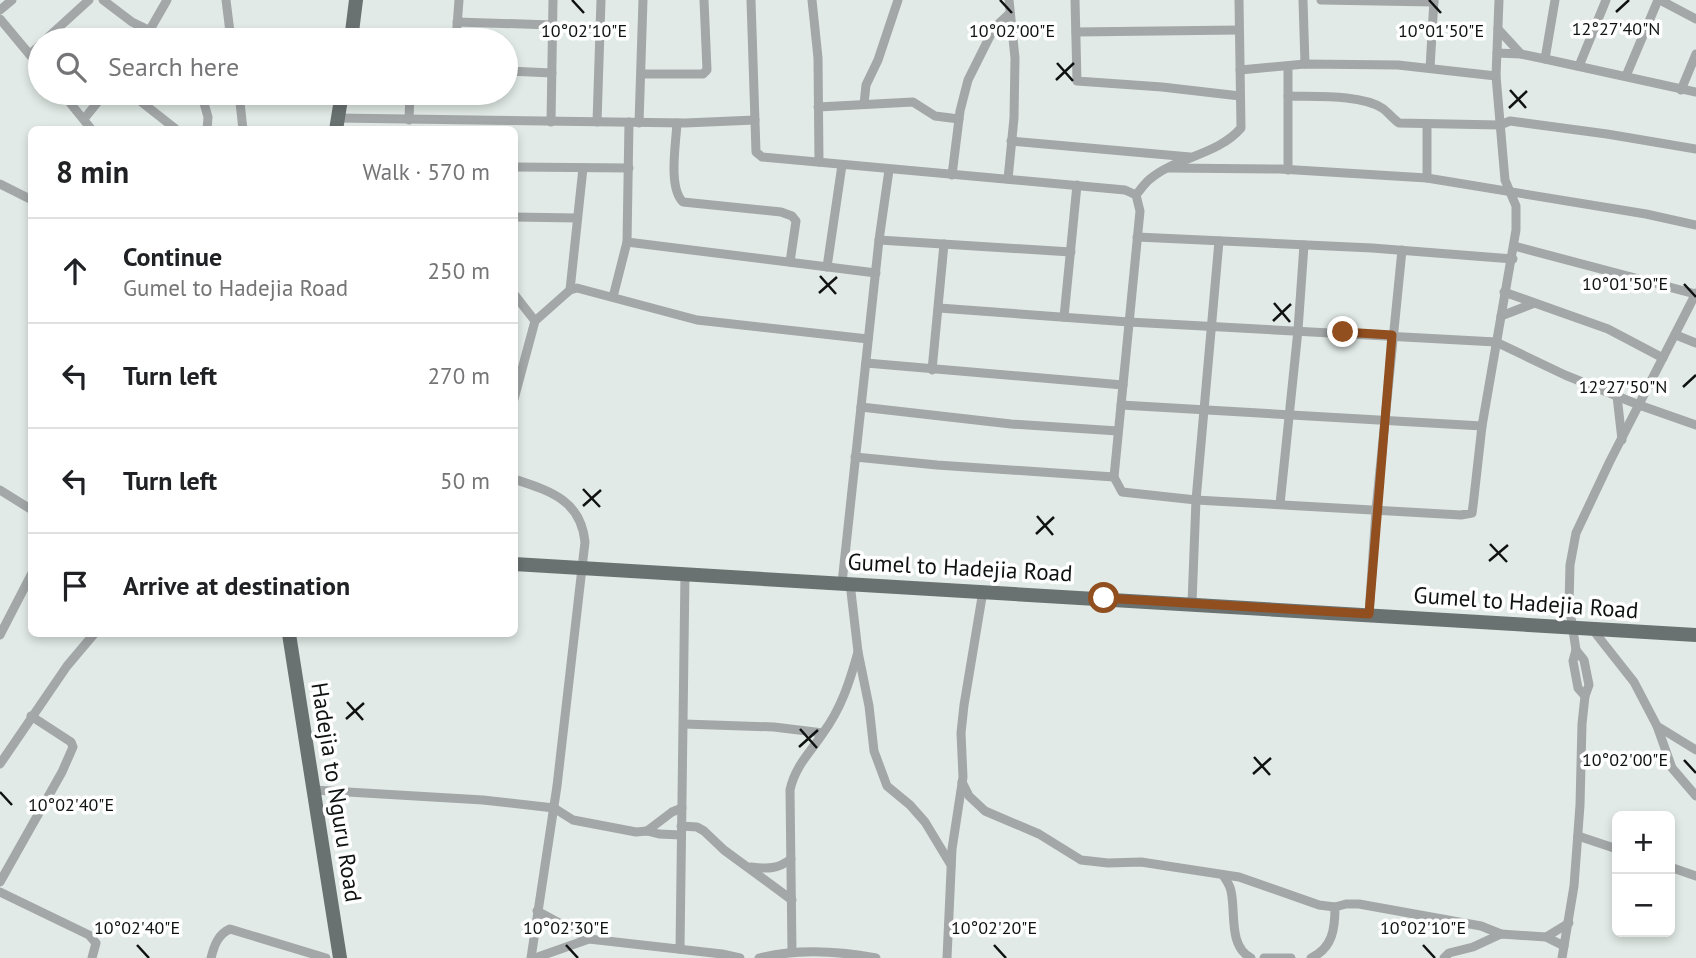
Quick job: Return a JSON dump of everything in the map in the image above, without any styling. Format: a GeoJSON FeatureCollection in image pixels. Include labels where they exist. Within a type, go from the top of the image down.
{"type":"FeatureCollection","features":[{"type":"Feature","properties":{"kind":"main road"},"geometry":{"type":"LineString","coordinates":[[352,28],[356,0]]}},
{"type":"Feature","properties":{"kind":"main road"},"geometry":{"type":"LineString","coordinates":[[337,124],[340,105]]}},
{"type":"Feature","properties":{"kind":"main road","name":"Gumel to Hadejia Road"},"geometry":{"type":"LineString","coordinates":[[518,564],[1696,635]]}},
{"type":"Feature","properties":{"kind":"main road","name":"Hadejia to Nguru Road"},"geometry":{"type":"LineString","coordinates":[[289,637],[340,958]]}},
{"type":"Feature","properties":{"kind":"street"},"geometry":{"type":"LineString","coordinates":[[0,10],[12,0]]}},
{"type":"Feature","properties":{"kind":"street"},"geometry":{"type":"LineString","coordinates":[[58,28],[89,0]]}},
{"type":"Feature","properties":{"kind":"street"},"geometry":{"type":"LineString","coordinates":[[103,0],[137,28]]}},
{"type":"Feature","properties":{"kind":"street"},"geometry":{"type":"LineString","coordinates":[[151,28],[167,0]]}},
{"type":"Feature","properties":{"kind":"street"},"geometry":{"type":"LineString","coordinates":[[226,0],[230,28]]}},
{"type":"Feature","properties":{"kind":"street"},"geometry":{"type":"LineString","coordinates":[[457,28],[459,0]]}},
{"type":"Feature","properties":{"kind":"street"},"geometry":{"type":"LineString","coordinates":[[551,122],[553,0]]}},
{"type":"Feature","properties":{"kind":"street"},"geometry":{"type":"LineString","coordinates":[[597,122],[601,0]]}},
{"type":"Feature","properties":{"kind":"street"},"geometry":{"type":"LineString","coordinates":[[613,297],[627,242],[629,168],[642,74],[643,0]]}},
{"type":"Feature","properties":{"kind":"street"},"geometry":{"type":"LineString","coordinates":[[642,74],[704,74],[707,70],[704,0]]}},
{"type":"Feature","properties":{"kind":"street"},"geometry":{"type":"LineString","coordinates":[[751,0],[758,155],[767,159],[1125,190],[1136,195]]}},
{"type":"Feature","properties":{"kind":"street"},"geometry":{"type":"LineString","coordinates":[[812,0],[818,58],[819,162]]}},
{"type":"Feature","properties":{"kind":"street"},"geometry":{"type":"LineString","coordinates":[[864,104],[866,85],[878,60],[898,0]]}},
{"type":"Feature","properties":{"kind":"street"},"geometry":{"type":"LineString","coordinates":[[1008,179],[1015,58],[1009,0]]}},
{"type":"Feature","properties":{"kind":"street"},"geometry":{"type":"LineString","coordinates":[[1075,0],[1077,81],[1240,96]]}},
{"type":"Feature","properties":{"kind":"street"},"geometry":{"type":"LineString","coordinates":[[1136,195],[1151,178],[1236,134],[1241,128],[1239,0]]}},
{"type":"Feature","properties":{"kind":"street"},"geometry":{"type":"LineString","coordinates":[[1303,0],[1305,64]]}},
{"type":"Feature","properties":{"kind":"street"},"geometry":{"type":"LineString","coordinates":[[1321,0],[1434,1],[1430,68]]}},
{"type":"Feature","properties":{"kind":"street"},"geometry":{"type":"LineString","coordinates":[[1136,195],[1140,211],[1114,477],[1122,492],[1196,500],[1461,515],[1472,513],[1482,426],[1504,292],[1513,259],[1517,206],[1505,180],[1500,125],[1496,76],[1499,0]]}},
{"type":"Feature","properties":{"kind":"street"},"geometry":{"type":"LineString","coordinates":[[1545,59],[1555,0]]}},
{"type":"Feature","properties":{"kind":"street"},"geometry":{"type":"LineString","coordinates":[[1578,65],[1606,0]]}},
{"type":"Feature","properties":{"kind":"street"},"geometry":{"type":"LineString","coordinates":[[1626,76],[1659,0],[1696,19]]}},
{"type":"Feature","properties":{"kind":"street"},"geometry":{"type":"LineString","coordinates":[[952,175],[958,120],[968,80],[993,28],[1010,13]]}},
{"type":"Feature","properties":{"kind":"street"},"geometry":{"type":"LineString","coordinates":[[0,19],[28,52]]}},
{"type":"Feature","properties":{"kind":"street"},"geometry":{"type":"LineString","coordinates":[[457,22],[552,25]]}},
{"type":"Feature","properties":{"kind":"street"},"geometry":{"type":"LineString","coordinates":[[1498,29],[1521,54]]}},
{"type":"Feature","properties":{"kind":"street"},"geometry":{"type":"LineString","coordinates":[[1076,32],[1239,30]]}},
{"type":"Feature","properties":{"kind":"street"},"geometry":{"type":"LineString","coordinates":[[1497,53],[1521,54],[1578,65],[1696,92]]}},
{"type":"Feature","properties":{"kind":"street"},"geometry":{"type":"LineString","coordinates":[[1681,90],[1696,54]]}},
{"type":"Feature","properties":{"kind":"street"},"geometry":{"type":"LineString","coordinates":[[1240,70],[1305,64],[1398,65],[1496,76]]}},
{"type":"Feature","properties":{"kind":"street"},"geometry":{"type":"LineString","coordinates":[[1287,170],[1288,66]]}},
{"type":"Feature","properties":{"kind":"street"},"geometry":{"type":"LineString","coordinates":[[518,72],[552,73]]}},
{"type":"Feature","properties":{"kind":"street"},"geometry":{"type":"LineString","coordinates":[[1288,96],[1371,103],[1384,109],[1399,124],[1500,125],[1510,121],[1696,149]]}},
{"type":"Feature","properties":{"kind":"street"},"geometry":{"type":"LineString","coordinates":[[818,107],[913,102],[935,116],[958,120]]}},
{"type":"Feature","properties":{"kind":"street"},"geometry":{"type":"LineString","coordinates":[[72,105],[89,126]]}},
{"type":"Feature","properties":{"kind":"street"},"geometry":{"type":"LineString","coordinates":[[84,120],[96,105]]}},
{"type":"Feature","properties":{"kind":"street"},"geometry":{"type":"LineString","coordinates":[[145,105],[172,126]]}},
{"type":"Feature","properties":{"kind":"street"},"geometry":{"type":"LineString","coordinates":[[204,105],[207,126]]}},
{"type":"Feature","properties":{"kind":"street"},"geometry":{"type":"LineString","coordinates":[[240,105],[243,126]]}},
{"type":"Feature","properties":{"kind":"street"},"geometry":{"type":"LineString","coordinates":[[409,120],[410,105]]}},
{"type":"Feature","properties":{"kind":"street"},"geometry":{"type":"LineString","coordinates":[[337,124],[393,120],[677,123],[755,120]]}},
{"type":"Feature","properties":{"kind":"street"},"geometry":{"type":"LineString","coordinates":[[393,120],[397,126]]}},
{"type":"Feature","properties":{"kind":"street"},"geometry":{"type":"LineString","coordinates":[[677,123],[674,184],[678,197],[683,202],[781,212],[792,216],[796,221],[790,262]]}},
{"type":"Feature","properties":{"kind":"street"},"geometry":{"type":"LineString","coordinates":[[1427,124],[1427,178]]}},
{"type":"Feature","properties":{"kind":"street"},"geometry":{"type":"LineString","coordinates":[[1012,141],[1192,157]]}},
{"type":"Feature","properties":{"kind":"street"},"geometry":{"type":"LineString","coordinates":[[828,267],[842,165]]}},
{"type":"Feature","properties":{"kind":"street"},"geometry":{"type":"LineString","coordinates":[[518,167],[629,168]]}},
{"type":"Feature","properties":{"kind":"street"},"geometry":{"type":"LineString","coordinates":[[570,290],[583,168]]}},
{"type":"Feature","properties":{"kind":"street"},"geometry":{"type":"LineString","coordinates":[[1169,168],[1287,170],[1427,178],[1646,214],[1696,225]]}},
{"type":"Feature","properties":{"kind":"street"},"geometry":{"type":"LineString","coordinates":[[889,170],[860,407],[846,583],[874,751],[887,786],[925,822],[951,865]]}},
{"type":"Feature","properties":{"kind":"street"},"geometry":{"type":"LineString","coordinates":[[0,184],[28,199]]}},
{"type":"Feature","properties":{"kind":"street"},"geometry":{"type":"LineString","coordinates":[[1064,317],[1077,185]]}},
{"type":"Feature","properties":{"kind":"street"},"geometry":{"type":"LineString","coordinates":[[518,217],[577,218]]}},
{"type":"Feature","properties":{"kind":"street"},"geometry":{"type":"LineString","coordinates":[[1137,237],[1402,250],[1513,259]]}},
{"type":"Feature","properties":{"kind":"street"},"geometry":{"type":"LineString","coordinates":[[879,240],[1070,252]]}},
{"type":"Feature","properties":{"kind":"street"},"geometry":{"type":"LineString","coordinates":[[1192,603],[1196,500],[1219,241]]}},
{"type":"Feature","properties":{"kind":"street"},"geometry":{"type":"LineString","coordinates":[[627,242],[876,273]]}},
{"type":"Feature","properties":{"kind":"street"},"geometry":{"type":"LineString","coordinates":[[932,370],[944,244]]}},
{"type":"Feature","properties":{"kind":"street"},"geometry":{"type":"LineString","coordinates":[[1280,504],[1304,245]]}},
{"type":"Feature","properties":{"kind":"street"},"geometry":{"type":"LineString","coordinates":[[1514,246],[1696,294],[1576,533],[1570,565],[1571,628],[1576,650],[1584,660],[1589,685],[1585,696],[1578,836],[1569,923],[1562,958]]}},
{"type":"Feature","properties":{"kind":"street"},"geometry":{"type":"LineString","coordinates":[[1369,614],[1376,510],[1402,250]]}},
{"type":"Feature","properties":{"kind":"street"},"geometry":{"type":"LineString","coordinates":[[518,384],[535,321],[570,290],[577,288],[697,320],[868,339]]}},
{"type":"Feature","properties":{"kind":"street"},"geometry":{"type":"LineString","coordinates":[[1504,292],[1608,330],[1664,358]]}},
{"type":"Feature","properties":{"kind":"street"},"geometry":{"type":"LineString","coordinates":[[518,299],[535,321]]}},
{"type":"Feature","properties":{"kind":"street"},"geometry":{"type":"LineString","coordinates":[[1501,316],[1532,304]]}},
{"type":"Feature","properties":{"kind":"street"},"geometry":{"type":"LineString","coordinates":[[939,308],[1129,322],[1496,342],[1565,375],[1696,425]]}},
{"type":"Feature","properties":{"kind":"street"},"geometry":{"type":"LineString","coordinates":[[1676,335],[1696,343]]}},
{"type":"Feature","properties":{"kind":"street"},"geometry":{"type":"LineString","coordinates":[[866,363],[1123,385]]}},
{"type":"Feature","properties":{"kind":"street"},"geometry":{"type":"LineString","coordinates":[[1618,396],[1622,440]]}},
{"type":"Feature","properties":{"kind":"street"},"geometry":{"type":"LineString","coordinates":[[1121,405],[1482,426]]}},
{"type":"Feature","properties":{"kind":"street"},"geometry":{"type":"LineString","coordinates":[[860,407],[1011,424],[1118,431]]}},
{"type":"Feature","properties":{"kind":"street"},"geometry":{"type":"LineString","coordinates":[[855,457],[1114,477]]}},
{"type":"Feature","properties":{"kind":"street"},"geometry":{"type":"LineString","coordinates":[[518,480],[555,493],[566,502],[583,526],[585,542],[554,808],[537,911],[533,958],[589,939]]}},
{"type":"Feature","properties":{"kind":"street"},"geometry":{"type":"LineString","coordinates":[[0,491],[28,508]]}},
{"type":"Feature","properties":{"kind":"street"},"geometry":{"type":"LineString","coordinates":[[680,949],[685,573]]}},
{"type":"Feature","properties":{"kind":"street"},"geometry":{"type":"LineString","coordinates":[[0,635],[28,581]]}},
{"type":"Feature","properties":{"kind":"street"},"geometry":{"type":"LineString","coordinates":[[947,958],[951,865],[962,782],[961,733],[983,591]]}},
{"type":"Feature","properties":{"kind":"street"},"geometry":{"type":"LineString","coordinates":[[1592,630],[1634,681],[1657,726],[1672,768],[1696,796]]}},
{"type":"Feature","properties":{"kind":"street"},"geometry":{"type":"LineString","coordinates":[[0,764],[67,666],[91,637]]}},
{"type":"Feature","properties":{"kind":"street"},"geometry":{"type":"LineString","coordinates":[[792,952],[790,790],[793,775],[823,733],[849,684],[858,652]]}},
{"type":"Feature","properties":{"kind":"street"},"geometry":{"type":"LineString","coordinates":[[0,882],[62,772],[73,747],[71,742],[32,716]]}},
{"type":"Feature","properties":{"kind":"street"},"geometry":{"type":"LineString","coordinates":[[684,724],[774,727],[823,733]]}},
{"type":"Feature","properties":{"kind":"street"},"geometry":{"type":"LineString","coordinates":[[1657,726],[1696,750]]}},
{"type":"Feature","properties":{"kind":"street"},"geometry":{"type":"LineString","coordinates":[[962,782],[969,796],[985,811],[1039,834],[1081,860],[1140,862],[1223,875],[1259,882],[1301,900],[1335,907],[1359,904],[1481,926],[1501,934],[1546,937],[1564,946]]}},
{"type":"Feature","properties":{"kind":"street"},"geometry":{"type":"LineString","coordinates":[[314,790],[483,800],[554,808],[573,820],[636,832],[659,834],[697,827],[792,900]]}},
{"type":"Feature","properties":{"kind":"street"},"geometry":{"type":"LineString","coordinates":[[647,831],[672,812],[682,808]]}},
{"type":"Feature","properties":{"kind":"street"},"geometry":{"type":"LineString","coordinates":[[551,827],[573,820]]}},
{"type":"Feature","properties":{"kind":"street"},"geometry":{"type":"LineString","coordinates":[[1578,836],[1612,847]]}},
{"type":"Feature","properties":{"kind":"street"},"geometry":{"type":"LineString","coordinates":[[750,867],[781,867],[791,859]]}},
{"type":"Feature","properties":{"kind":"street"},"geometry":{"type":"LineString","coordinates":[[1675,869],[1696,876]]}},
{"type":"Feature","properties":{"kind":"street"},"geometry":{"type":"LineString","coordinates":[[1223,875],[1231,892],[1237,941],[1251,958]]}},
{"type":"Feature","properties":{"kind":"street"},"geometry":{"type":"LineString","coordinates":[[0,892],[89,935],[96,943],[92,958]]}},
{"type":"Feature","properties":{"kind":"street"},"geometry":{"type":"LineString","coordinates":[[1311,958],[1320,954],[1333,936],[1335,907]]}},
{"type":"Feature","properties":{"kind":"street"},"geometry":{"type":"LineString","coordinates":[[537,911],[589,939],[740,958]]}},
{"type":"Feature","properties":{"kind":"street"},"geometry":{"type":"LineString","coordinates":[[1546,937],[1569,923]]}},
{"type":"Feature","properties":{"kind":"street"},"geometry":{"type":"LineString","coordinates":[[211,958],[222,932],[230,929],[326,958]]}},
{"type":"Feature","properties":{"kind":"street"},"geometry":{"type":"LineString","coordinates":[[1444,958],[1449,953],[1473,947],[1501,934]]}},
{"type":"Feature","properties":{"kind":"street"},"geometry":{"type":"LineString","coordinates":[[759,958],[792,952],[876,958]]}},
{"type":"Feature","properties":{"kind":"street"},"geometry":{"type":"LineString","coordinates":[[1264,958],[1291,958]]}},
{"type":"Feature","properties":{"kind":"route"},"geometry":{"type":"LineString","coordinates":[[1104,598],[1369,614],[1392,335],[1343,332]]}}]}
